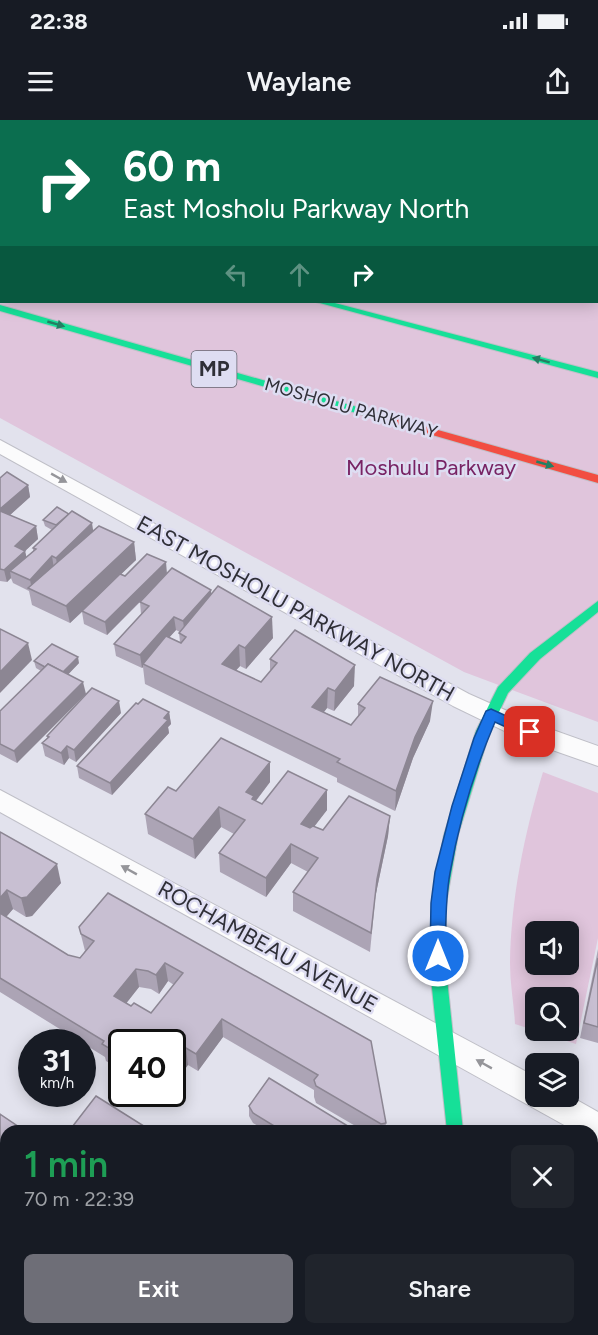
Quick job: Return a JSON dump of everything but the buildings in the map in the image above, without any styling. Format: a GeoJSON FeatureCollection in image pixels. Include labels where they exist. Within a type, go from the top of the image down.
{"type":"FeatureCollection","features":[{"type":"Feature","properties":{"kind":"main road"},"geometry":{"type":"LineString","coordinates":[[325,303],[598,375]]}},
{"type":"Feature","properties":{"kind":"main road","name":"MOSHOLU PARKWAY"},"geometry":{"type":"LineString","coordinates":[[0,308],[598,479]]}},
{"type":"Feature","properties":{"kind":"main road"},"geometry":{"type":"LineString","coordinates":[[454,1125],[444,1042],[437,939],[443,872],[459,806],[491,714],[503,690],[517,675],[598,605]]}},
{"type":"Feature","properties":{"kind":"street","name":"EAST MOSHOLU PARKWAY NORTH"},"geometry":{"type":"LineString","coordinates":[[3,452],[440,688],[548,740],[598,756]]}},
{"type":"Feature","properties":{"kind":"street","name":"ROCHAMBEAU AVENUE"},"geometry":{"type":"LineString","coordinates":[[0,800],[525,1087]]}},
{"type":"Feature","properties":{"kind":"street"},"geometry":{"type":"LineString","coordinates":[[561,1107],[593,1125]]}},
{"type":"Feature","properties":{"kind":"green space","name":"Moshulu Parkway"},"geometry":{"type":"Polygon","coordinates":[[[0,303],[598,303],[598,722],[464,672],[0,418],[0,303]]]}},
{"type":"Feature","properties":{"kind":"green space"},"geometry":{"type":"Polygon","coordinates":[[[543,772],[598,793],[598,938],[579,1030],[579,987],[525,987],[525,1027],[515,1024],[510,964],[511,939],[524,843],[543,772]]]}},
{"type":"Feature","properties":{"kind":"traffic: fast"},"geometry":{"type":"LineString","coordinates":[[325,303],[598,375]]}},
{"type":"Feature","properties":{"kind":"traffic: fast"},"geometry":{"type":"LineString","coordinates":[[0,308],[381,417]]}},
{"type":"Feature","properties":{"kind":"traffic: fast"},"geometry":{"type":"LineString","coordinates":[[454,1125],[438,969],[439,904],[451,835],[483,731],[503,690],[535,656],[598,605]]}},
{"type":"Feature","properties":{"kind":"traffic: jam"},"geometry":{"type":"LineString","coordinates":[[381,417],[598,479]]}},
{"type":"Feature","properties":{"kind":"route"},"geometry":{"type":"LineString","coordinates":[[438,956],[439,903],[443,872],[450,837],[481,738],[491,714],[530,732]]}}]}
